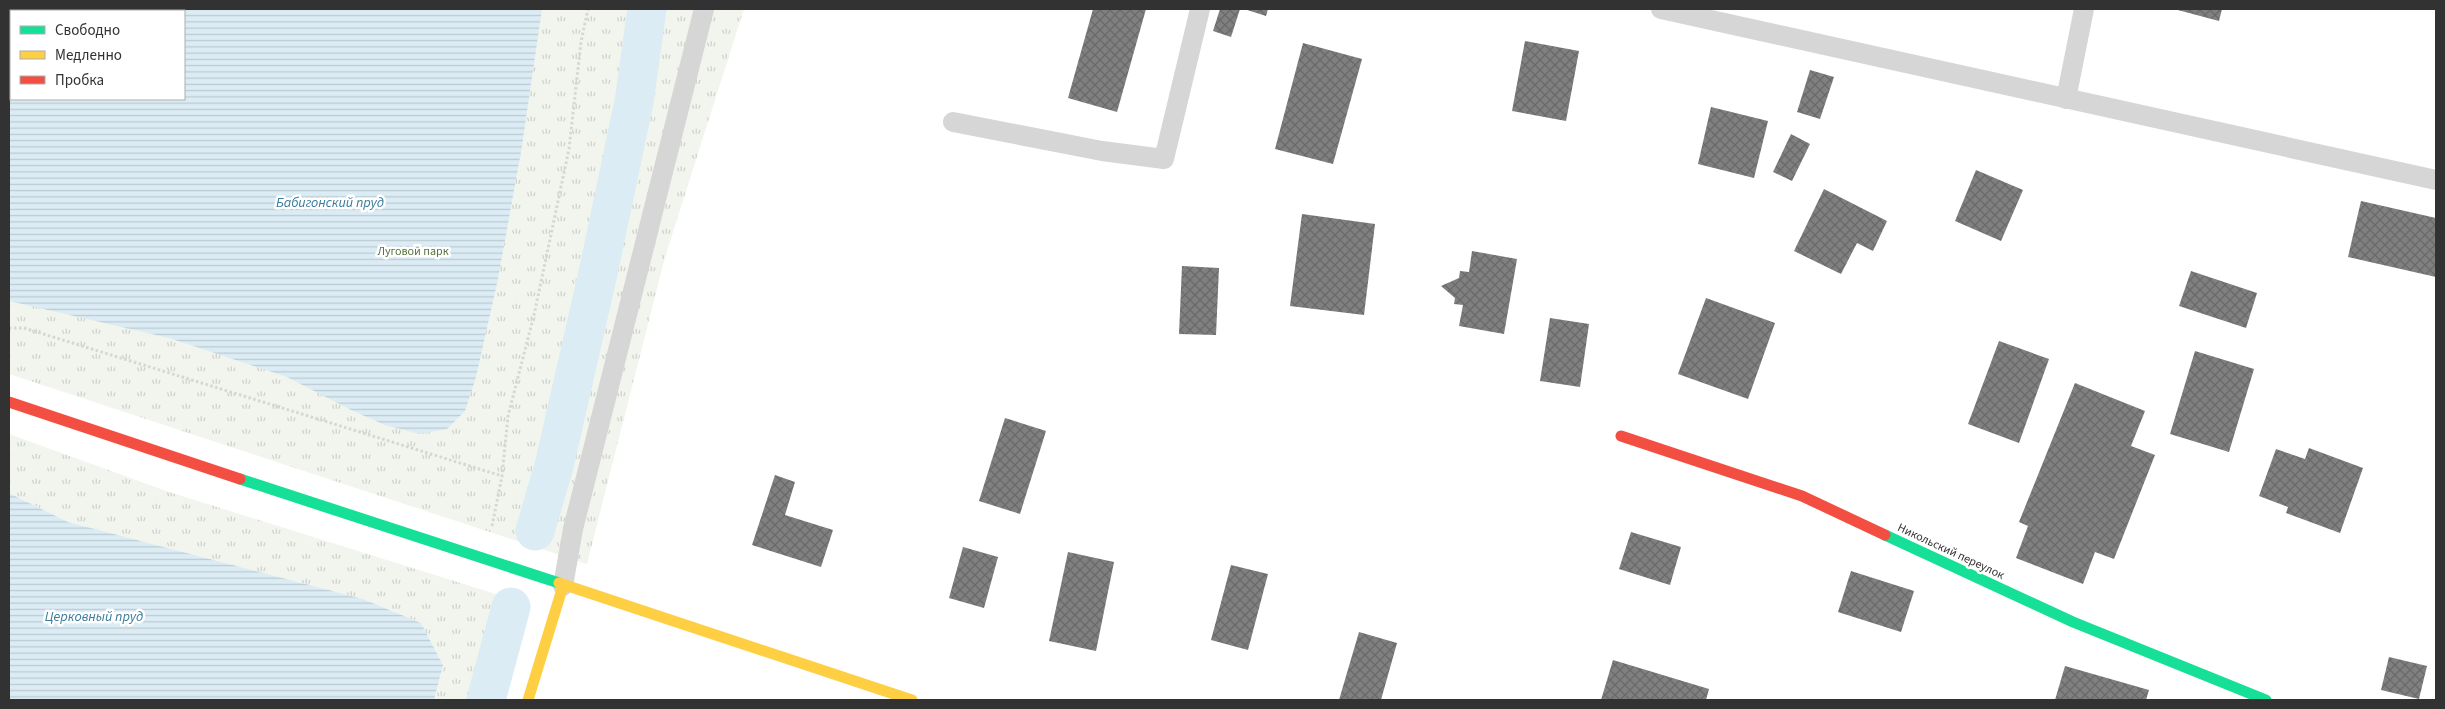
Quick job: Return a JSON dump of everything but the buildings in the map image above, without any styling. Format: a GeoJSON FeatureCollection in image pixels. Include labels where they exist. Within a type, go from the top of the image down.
{"type":"FeatureCollection","features":[{"type":"Feature","properties":{"kind":"street"},"geometry":{"type":"LineString","coordinates":[[9,402],[422,540],[482,558],[912,700]]}},
{"type":"Feature","properties":{"kind":"street","name":"Никольский переулок"},"geometry":{"type":"LineString","coordinates":[[1621,436],[1802,496],[2073,622],[2266,700]]}},
{"type":"Feature","properties":{"kind":"street"},"geometry":{"type":"LineString","coordinates":[[528,700],[563,586]]}},
{"type":"Feature","properties":{"kind":"lane"},"geometry":{"type":"LineString","coordinates":[[563,586],[573,529],[704,9]]}},
{"type":"Feature","properties":{"kind":"lane"},"geometry":{"type":"LineString","coordinates":[[953,122],[1102,151],[1164,160],[1200,9]]}},
{"type":"Feature","properties":{"kind":"lane"},"geometry":{"type":"LineString","coordinates":[[1661,9],[2436,180]]}},
{"type":"Feature","properties":{"kind":"lane"},"geometry":{"type":"LineString","coordinates":[[2066,99],[2084,9]]}},
{"type":"Feature","properties":{"kind":"path"},"geometry":{"type":"LineString","coordinates":[[482,558],[495,516],[502,476],[508,416],[534,315],[569,149],[581,42],[588,9]]}},
{"type":"Feature","properties":{"kind":"path"},"geometry":{"type":"LineString","coordinates":[[9,328],[24,328],[502,476]]}},
{"type":"Feature","properties":{"kind":"green space","name":"Луговой парк"},"geometry":{"type":"Polygon","coordinates":[[[9,9],[744,9],[665,257],[587,564],[9,374],[9,9]]]}},
{"type":"Feature","properties":{"kind":"green space"},"geometry":{"type":"Polygon","coordinates":[[[9,434],[169,492],[499,595],[482,643],[467,700],[434,700],[443,665],[421,623],[363,599],[68,522],[9,493],[9,434]]]}},
{"type":"Feature","properties":{"kind":"water","name":"Бабигонский пруд"},"geometry":{"type":"Polygon","coordinates":[[[9,9],[542,9],[522,146],[498,279],[476,377],[465,411],[447,429],[419,434],[385,425],[353,411],[287,377],[169,338],[9,301],[9,9]]]}},
{"type":"Feature","properties":{"kind":"water","name":"Церковный пруд"},"geometry":{"type":"Polygon","coordinates":[[[9,493],[68,522],[363,599],[421,623],[443,665],[434,700],[9,700],[9,493]]]}},
{"type":"Feature","properties":{"kind":"waterway"},"geometry":{"type":"LineString","coordinates":[[535,531],[554,466],[598,273],[634,102],[647,9]]}},
{"type":"Feature","properties":{"kind":"waterway"},"geometry":{"type":"LineString","coordinates":[[486,700],[511,607]]}},
{"type":"Feature","properties":{"kind":"traffic: fast"},"geometry":{"type":"LineString","coordinates":[[240,479],[559,583]]}},
{"type":"Feature","properties":{"kind":"traffic: fast"},"geometry":{"type":"LineString","coordinates":[[1885,535],[2073,622],[2266,700]]}},
{"type":"Feature","properties":{"kind":"traffic: slow"},"geometry":{"type":"LineString","coordinates":[[559,583],[912,700]]}},
{"type":"Feature","properties":{"kind":"traffic: slow"},"geometry":{"type":"LineString","coordinates":[[528,700],[563,586]]}},
{"type":"Feature","properties":{"kind":"traffic: jam"},"geometry":{"type":"LineString","coordinates":[[9,402],[240,479]]}},
{"type":"Feature","properties":{"kind":"traffic: jam"},"geometry":{"type":"LineString","coordinates":[[1621,436],[1802,496],[1885,535]]}}]}
